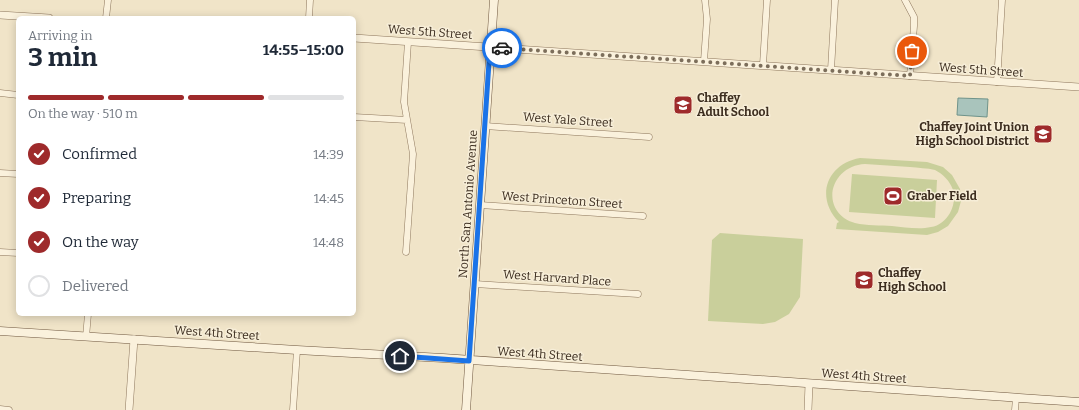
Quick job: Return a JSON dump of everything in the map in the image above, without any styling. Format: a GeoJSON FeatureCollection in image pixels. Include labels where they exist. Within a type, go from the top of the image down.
{"type":"FeatureCollection","features":[{"type":"Feature","properties":{"kind":"main road","name":"North San Antonio Avenue"},"geometry":{"type":"LineString","coordinates":[[466,410],[494,0]]}},
{"type":"Feature","properties":{"kind":"main road","name":"West 4th Street"},"geometry":{"type":"LineString","coordinates":[[0,331],[443,358],[1079,402]]}},
{"type":"Feature","properties":{"kind":"street"},"geometry":{"type":"LineString","coordinates":[[106,16],[108,0]]}},
{"type":"Feature","properties":{"kind":"street"},"geometry":{"type":"LineString","coordinates":[[309,16],[310,0]]}},
{"type":"Feature","properties":{"kind":"street"},"geometry":{"type":"LineString","coordinates":[[704,61],[707,19],[705,0]]}},
{"type":"Feature","properties":{"kind":"street"},"geometry":{"type":"LineString","coordinates":[[763,65],[767,0]]}},
{"type":"Feature","properties":{"kind":"street"},"geometry":{"type":"LineString","coordinates":[[831,70],[835,0]]}},
{"type":"Feature","properties":{"kind":"street"},"geometry":{"type":"LineString","coordinates":[[905,0],[914,17],[910,76]]}},
{"type":"Feature","properties":{"kind":"street"},"geometry":{"type":"LineString","coordinates":[[997,82],[1002,0]]}},
{"type":"Feature","properties":{"kind":"street"},"geometry":{"type":"LineString","coordinates":[[0,15],[16,16]]}},
{"type":"Feature","properties":{"kind":"street","name":"West 5th Street"},"geometry":{"type":"LineString","coordinates":[[356,38],[1079,87]]}},
{"type":"Feature","properties":{"kind":"street"},"geometry":{"type":"LineString","coordinates":[[406,252],[413,154],[404,102],[408,42]]}},
{"type":"Feature","properties":{"kind":"street"},"geometry":{"type":"LineString","coordinates":[[0,94],[16,95]]}},
{"type":"Feature","properties":{"kind":"street"},"geometry":{"type":"LineString","coordinates":[[356,117],[407,120]]}},
{"type":"Feature","properties":{"kind":"street","name":"West Yale Street"},"geometry":{"type":"LineString","coordinates":[[486,126],[649,137]]}},
{"type":"Feature","properties":{"kind":"street"},"geometry":{"type":"LineString","coordinates":[[0,173],[16,174]]}},
{"type":"Feature","properties":{"kind":"street","name":"West Princeton Street"},"geometry":{"type":"LineString","coordinates":[[480,205],[643,216]]}},
{"type":"Feature","properties":{"kind":"street"},"geometry":{"type":"LineString","coordinates":[[0,252],[16,253]]}},
{"type":"Feature","properties":{"kind":"street","name":"West Harvard Place"},"geometry":{"type":"LineString","coordinates":[[475,284],[638,294]]}},
{"type":"Feature","properties":{"kind":"street"},"geometry":{"type":"LineString","coordinates":[[86,337],[88,316]]}},
{"type":"Feature","properties":{"kind":"street"},"geometry":{"type":"LineString","coordinates":[[129,410],[134,339]]}},
{"type":"Feature","properties":{"kind":"street"},"geometry":{"type":"LineString","coordinates":[[293,410],[297,350]]}},
{"type":"Feature","properties":{"kind":"street"},"geometry":{"type":"LineString","coordinates":[[808,410],[809,384]]}},
{"type":"Feature","properties":{"kind":"street"},"geometry":{"type":"LineString","coordinates":[[1015,410],[1016,398]]}},
{"type":"Feature","properties":{"kind":"street"},"geometry":{"type":"LineString","coordinates":[[0,409],[9,410]]}},
{"type":"Feature","properties":{"kind":"green space"},"geometry":{"type":"Polygon","coordinates":[[[860,158],[927,162],[943,167],[952,175],[960,189],[961,201],[958,212],[948,226],[938,232],[927,235],[836,229],[837,223],[839,222],[827,203],[826,193],[828,183],[832,175],[839,167],[848,161],[860,158]],[[865,164],[846,170],[835,184],[832,193],[833,202],[837,210],[845,219],[864,225],[926,228],[939,224],[950,213],[954,202],[952,187],[943,176],[935,170],[926,168],[865,164]]]}},
{"type":"Feature","properties":{"kind":"green space","name":"Graber Field"},"geometry":{"type":"Polygon","coordinates":[[[852,174],[937,180],[935,218],[849,212],[852,174]]]}},
{"type":"Feature","properties":{"kind":"green space"},"geometry":{"type":"Polygon","coordinates":[[[720,233],[803,239],[800,297],[789,314],[775,322],[763,324],[708,321],[712,240],[720,233]]]}},
{"type":"Feature","properties":{"kind":"water"},"geometry":{"type":"Polygon","coordinates":[[[958,98],[988,99],[987,117],[957,115],[958,98]]]}},
{"type":"Feature","properties":{"kind":"way so far"},"geometry":{"type":"LineString","coordinates":[[502,48],[910,76],[912,51]]}},
{"type":"Feature","properties":{"kind":"place","name":"Chaffey Adult School"},"geometry":{"type":"Point","coordinates":[683,105]}},
{"type":"Feature","properties":{"kind":"place","name":"Chaffey Joint Union High School District"},"geometry":{"type":"Point","coordinates":[1043,134]}},
{"type":"Feature","properties":{"kind":"place","name":"Graber Field"},"geometry":{"type":"Point","coordinates":[893,196]}},
{"type":"Feature","properties":{"kind":"place","name":"Chaffey High School"},"geometry":{"type":"Point","coordinates":[864,280]}},
{"type":"Feature","properties":{"kind":"route"},"geometry":{"type":"LineString","coordinates":[[400,356],[469,361],[490,47],[502,48]]}}]}
